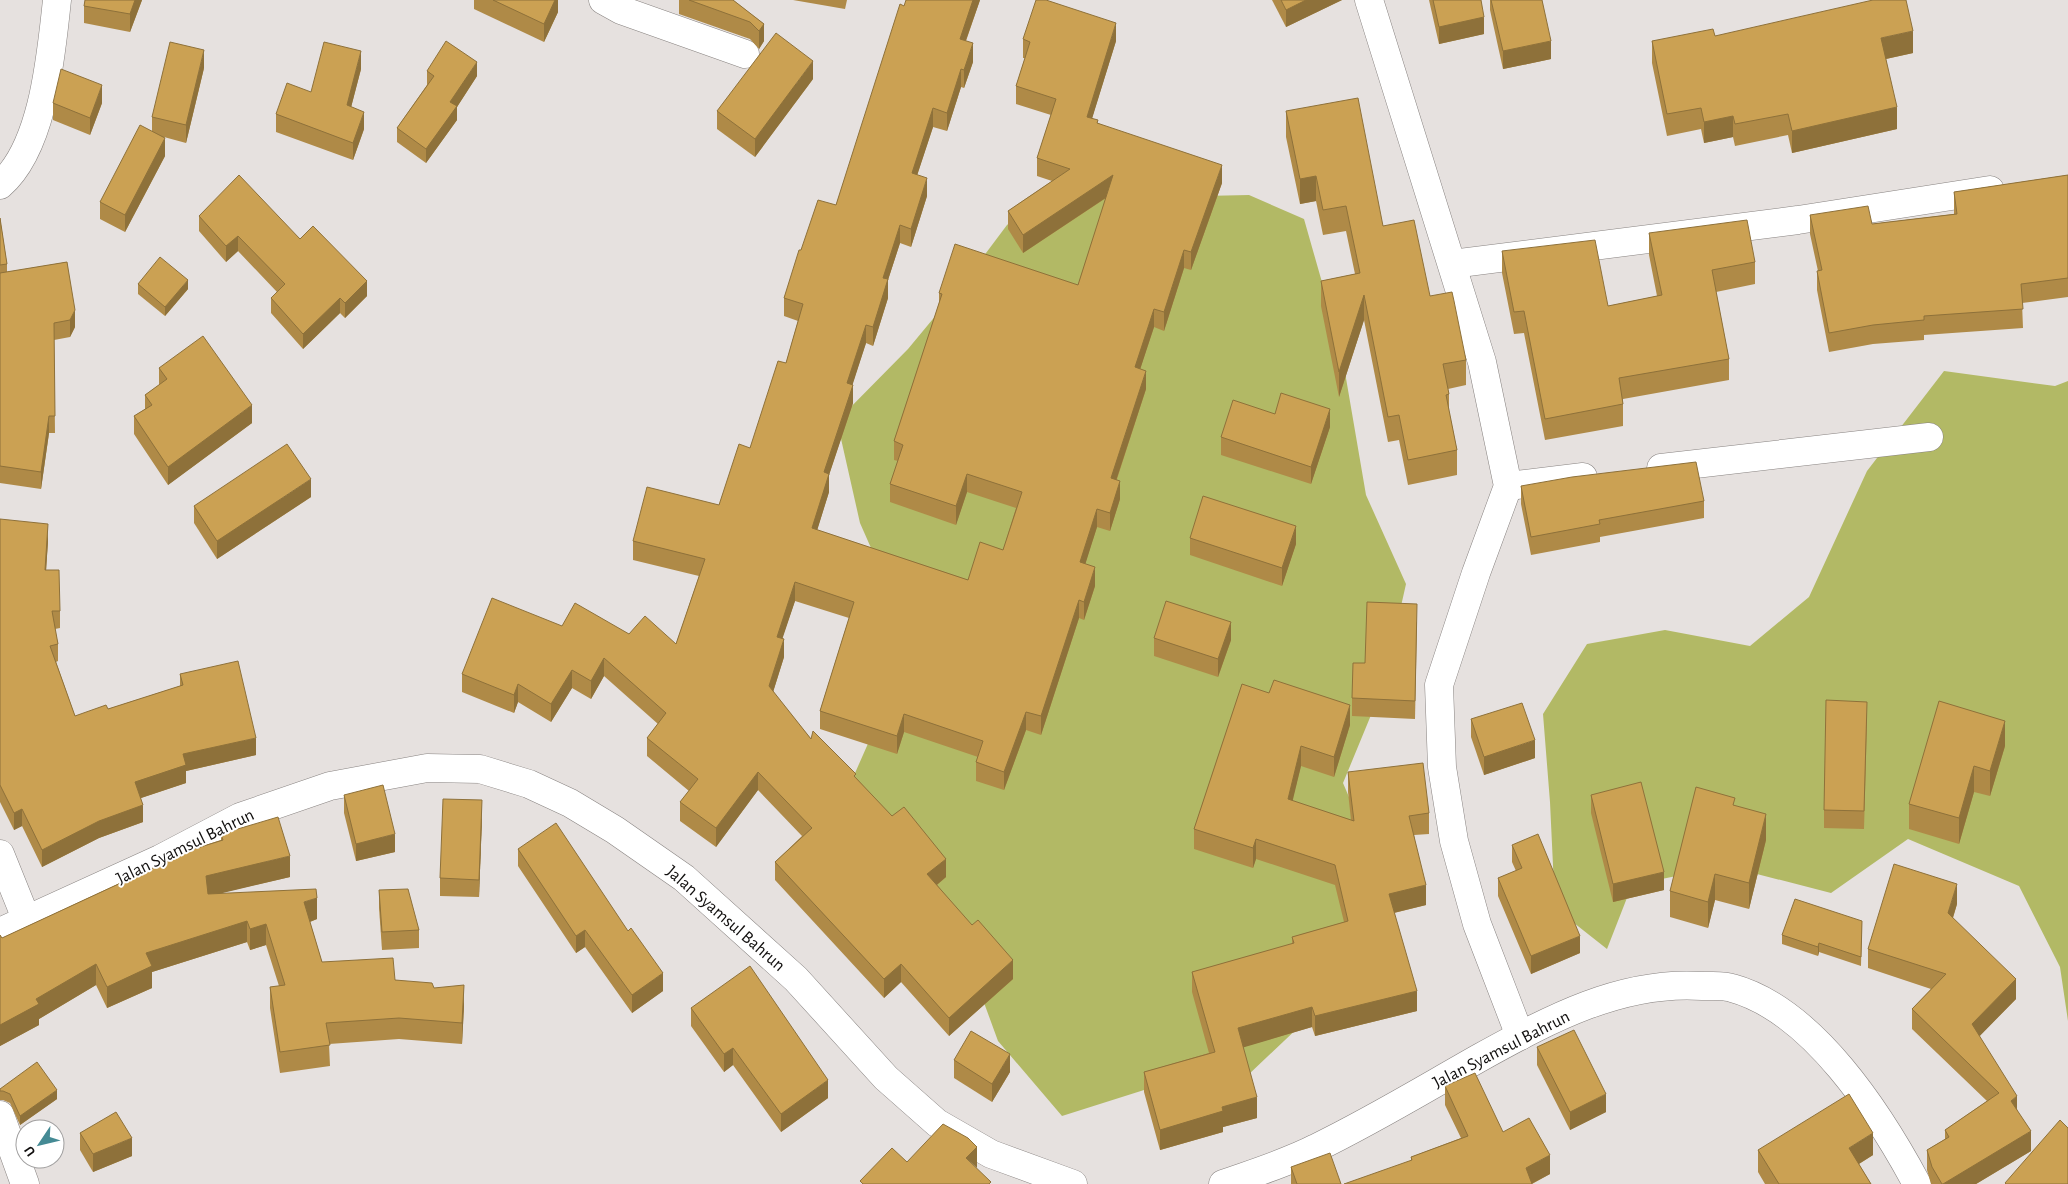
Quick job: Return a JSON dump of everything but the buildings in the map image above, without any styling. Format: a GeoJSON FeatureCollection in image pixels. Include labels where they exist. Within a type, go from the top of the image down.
{"type":"FeatureCollection","features":[{"type":"Feature","properties":{"kind":"street"},"geometry":{"type":"LineString","coordinates":[[0,185],[24,151],[37,119],[48,81],[57,0]]}},
{"type":"Feature","properties":{"kind":"street"},"geometry":{"type":"LineString","coordinates":[[603,0],[621,10],[745,54]]}},
{"type":"Feature","properties":{"kind":"street"},"geometry":{"type":"LineString","coordinates":[[1369,0],[1482,362],[1508,486],[1476,573],[1439,685],[1442,767],[1454,841],[1477,924],[1520,1036]]}},
{"type":"Feature","properties":{"kind":"street"},"geometry":{"type":"LineString","coordinates":[[1452,264],[1798,220],[2010,187]]}},
{"type":"Feature","properties":{"kind":"street"},"geometry":{"type":"LineString","coordinates":[[1635,471],[1929,437]]}},
{"type":"Feature","properties":{"kind":"street"},"geometry":{"type":"LineString","coordinates":[[1508,486],[1606,474]]}},
{"type":"Feature","properties":{"kind":"street","name":"Jalan Syamsul Bahrun"},"geometry":{"type":"LineString","coordinates":[[0,932],[160,859],[240,817],[321,789],[426,768],[480,769],[529,784],[570,803],[615,830],[684,878],[796,979],[886,1078],[937,1123],[991,1154],[1073,1184]]}},
{"type":"Feature","properties":{"kind":"street"},"geometry":{"type":"LineString","coordinates":[[0,854],[27,921]]}},
{"type":"Feature","properties":{"kind":"street","name":"Jalan Syamsul Bahrun"},"geometry":{"type":"LineString","coordinates":[[1223,1184],[1316,1149],[1556,1017],[1639,989],[1680,984],[1732,987],[1766,1002],[1794,1022],[1832,1058],[1869,1103],[1916,1184]]}},
{"type":"Feature","properties":{"kind":"street"},"geometry":{"type":"LineString","coordinates":[[0,1115],[25,1184]]}},
{"type":"Feature","properties":{"kind":"green space"},"geometry":{"type":"Polygon","coordinates":[[[1083,156],[1203,196],[1249,195],[1304,219],[1341,349],[1366,495],[1406,584],[1383,686],[1343,783],[1389,891],[1340,988],[1247,1076],[1163,1084],[1062,1116],[998,1041],[964,948],[844,798],[874,730],[886,582],[860,523],[837,421],[908,349],[971,273],[1007,225],[1083,156]]]}},
{"type":"Feature","properties":{"kind":"green space"},"geometry":{"type":"Polygon","coordinates":[[[1944,371],[2055,386],[2068,381],[2068,1021],[2060,967],[2019,886],[1908,839],[1831,893],[1726,866],[1632,885],[1607,949],[1555,908],[1550,802],[1543,714],[1587,644],[1665,630],[1750,646],[1809,597],[1867,471],[1944,371]]]}}]}
